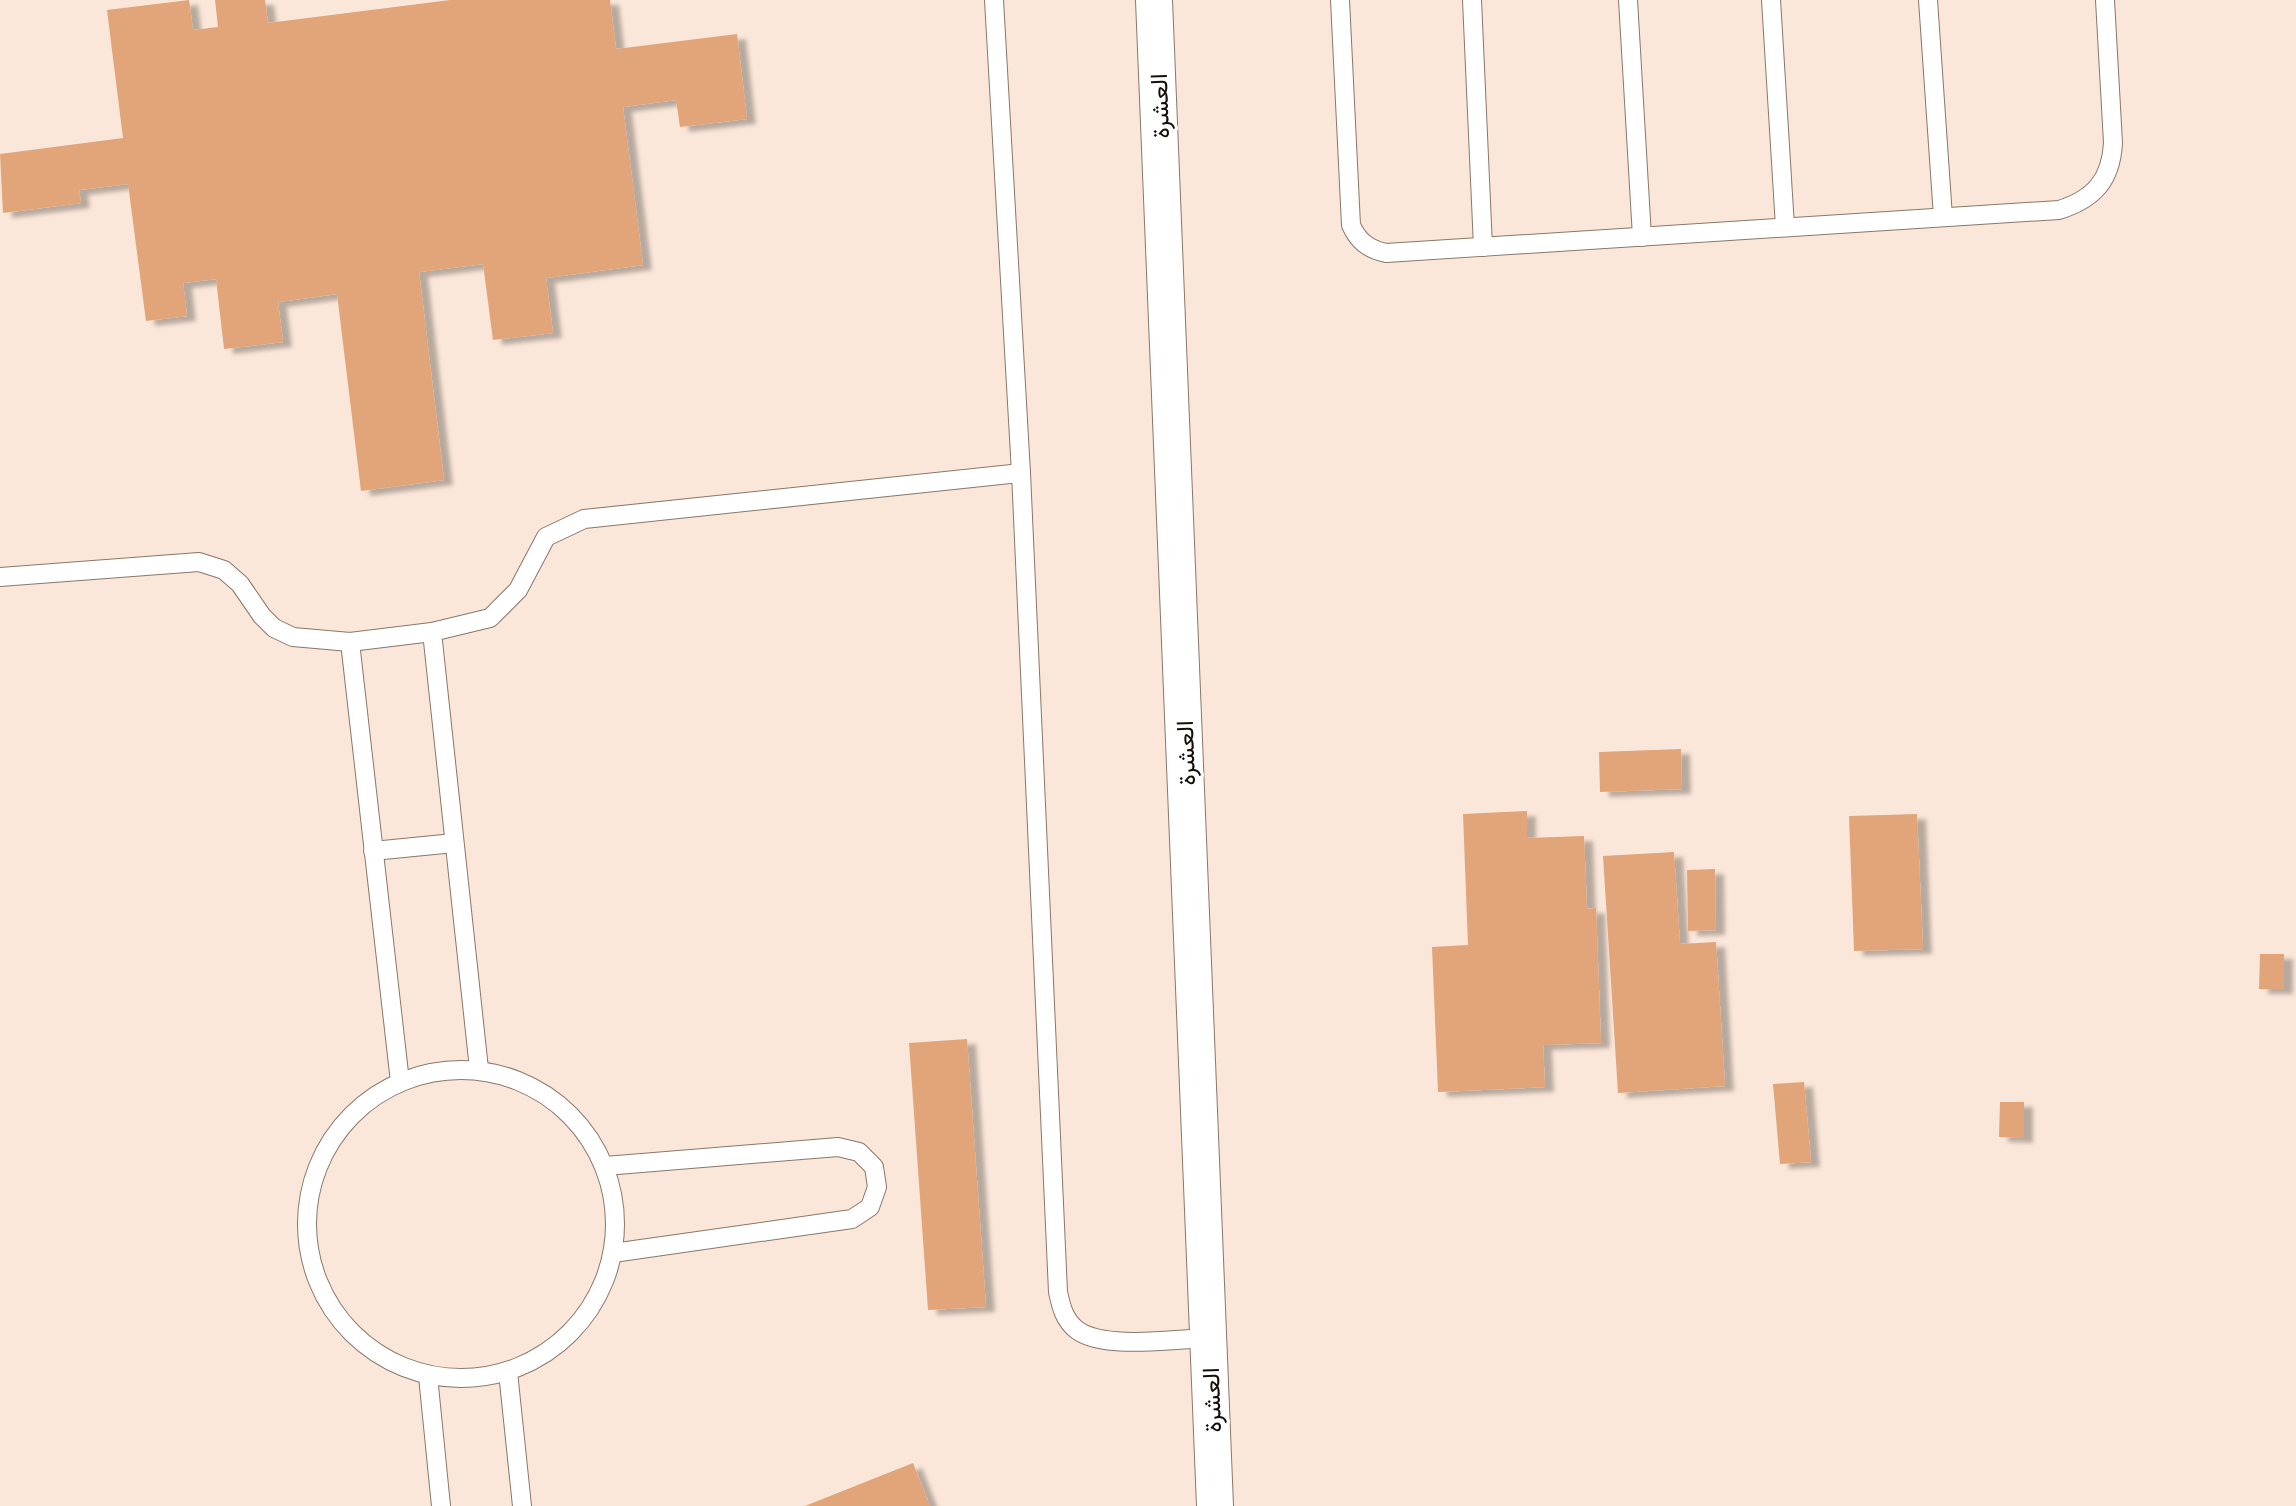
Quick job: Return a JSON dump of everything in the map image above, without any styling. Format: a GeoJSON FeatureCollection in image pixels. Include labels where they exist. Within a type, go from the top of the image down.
{"type":"FeatureCollection","features":[{"type":"Feature","properties":{"kind":"street","name":"العشرة"},"geometry":{"type":"LineString","coordinates":[[1154,0],[1215,1506]]}},
{"type":"Feature","properties":{"kind":"lane"},"geometry":{"type":"LineString","coordinates":[[994,0],[1021,473],[1058,1292],[1063,1313],[1077,1330],[1097,1338],[1122,1341],[1208,1338]]}},
{"type":"Feature","properties":{"kind":"lane"},"geometry":{"type":"LineString","coordinates":[[1340,0],[1351,225],[1356,236],[1374,251],[1386,253],[2059,210],[2079,204],[2094,192],[2112,160],[2105,0]]}},
{"type":"Feature","properties":{"kind":"lane"},"geometry":{"type":"LineString","coordinates":[[1472,0],[1483,247]]}},
{"type":"Feature","properties":{"kind":"lane"},"geometry":{"type":"LineString","coordinates":[[1628,0],[1642,237]]}},
{"type":"Feature","properties":{"kind":"lane"},"geometry":{"type":"LineString","coordinates":[[1771,0],[1785,227]]}},
{"type":"Feature","properties":{"kind":"lane"},"geometry":{"type":"LineString","coordinates":[[1928,0],[1943,217]]}},
{"type":"Feature","properties":{"kind":"lane"},"geometry":{"type":"LineString","coordinates":[[0,577],[199,562],[224,570],[240,584],[274,628],[293,637],[350,642],[432,632],[490,618],[518,590],[546,537],[584,519],[1021,473]]}},
{"type":"Feature","properties":{"kind":"lane"},"geometry":{"type":"LineString","coordinates":[[432,632],[479,1069]]}},
{"type":"Feature","properties":{"kind":"lane"},"geometry":{"type":"LineString","coordinates":[[350,642],[400,1082]]}},
{"type":"Feature","properties":{"kind":"lane"},"geometry":{"type":"LineString","coordinates":[[373,851],[454,843]]}},
{"type":"Feature","properties":{"kind":"lane"},"geometry":{"type":"LineString","coordinates":[[479,1069],[519,1080],[555,1101],[585,1130],[605,1166],[615,1209],[613,1253],[600,1292],[577,1327],[545,1354],[508,1372],[468,1379],[428,1376],[383,1358],[346,1327],[319,1286],[307,1239],[310,1190],[328,1145],[359,1108],[400,1082],[439,1070],[479,1069]]}},
{"type":"Feature","properties":{"kind":"lane"},"geometry":{"type":"LineString","coordinates":[[605,1166],[838,1147],[859,1152],[874,1167],[877,1187],[870,1207],[852,1219],[613,1253]]}},
{"type":"Feature","properties":{"kind":"lane"},"geometry":{"type":"LineString","coordinates":[[508,1372],[522,1506]]}},
{"type":"Feature","properties":{"kind":"lane"},"geometry":{"type":"LineString","coordinates":[[428,1376],[441,1506]]}},
{"type":"Feature","properties":{"kind":"building"},"geometry":{"type":"Polygon","coordinates":[[[189,0],[193,30],[218,27],[215,0],[265,0],[268,23],[450,0],[610,0],[616,49],[737,34],[747,119],[680,127],[676,100],[623,107],[643,265],[546,278],[553,333],[493,340],[483,264],[419,272],[444,480],[361,491],[337,294],[278,302],[283,342],[224,349],[216,279],[183,283],[187,316],[146,321],[128,184],[79,190],[81,203],[3,213],[0,154],[123,138],[107,10],[189,0]]]}},
{"type":"Feature","properties":{"kind":"building"},"geometry":{"type":"Polygon","coordinates":[[[1681,749],[1682,789],[1600,792],[1599,752],[1681,749]]]}},
{"type":"Feature","properties":{"kind":"building"},"geometry":{"type":"Polygon","coordinates":[[[1527,811],[1527,838],[1584,836],[1587,909],[1596,908],[1601,1043],[1543,1045],[1545,1087],[1438,1092],[1432,947],[1468,945],[1463,814],[1527,811]]]}},
{"type":"Feature","properties":{"kind":"building"},"geometry":{"type":"Polygon","coordinates":[[[1917,814],[1923,949],[1854,951],[1849,816],[1917,814]]]}},
{"type":"Feature","properties":{"kind":"building"},"geometry":{"type":"Polygon","coordinates":[[[1674,852],[1680,944],[1716,942],[1725,1086],[1618,1093],[1603,856],[1674,852]]]}},
{"type":"Feature","properties":{"kind":"building"},"geometry":{"type":"Polygon","coordinates":[[[1715,869],[1716,930],[1688,931],[1687,870],[1715,869]]]}},
{"type":"Feature","properties":{"kind":"building"},"geometry":{"type":"Polygon","coordinates":[[[2260,954],[2284,954],[2284,989],[2259,989],[2260,954]]]}},
{"type":"Feature","properties":{"kind":"building"},"geometry":{"type":"Polygon","coordinates":[[[967,1039],[986,1307],[928,1310],[909,1043],[967,1039]]]}},
{"type":"Feature","properties":{"kind":"building"},"geometry":{"type":"Polygon","coordinates":[[[1804,1082],[1811,1162],[1780,1164],[1773,1084],[1804,1082]]]}},
{"type":"Feature","properties":{"kind":"building"},"geometry":{"type":"Polygon","coordinates":[[[2000,1102],[2024,1102],[2024,1138],[1999,1137],[2000,1102]]]}},
{"type":"Feature","properties":{"kind":"building"},"geometry":{"type":"Polygon","coordinates":[[[913,1463],[930,1506],[805,1506],[913,1463]]]}}]}
